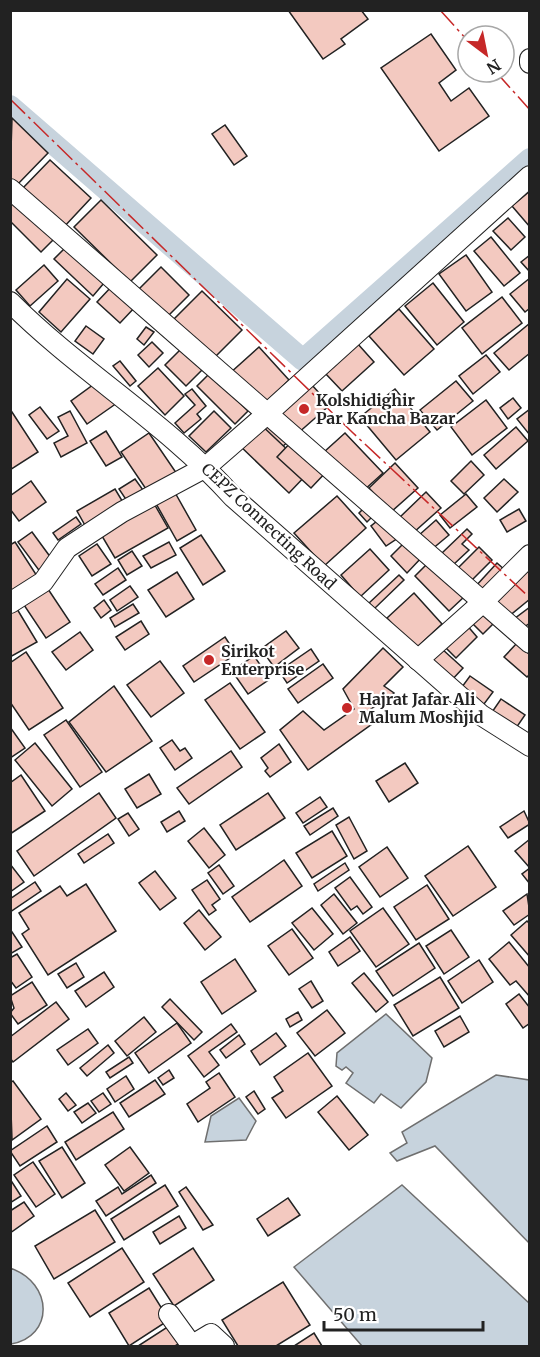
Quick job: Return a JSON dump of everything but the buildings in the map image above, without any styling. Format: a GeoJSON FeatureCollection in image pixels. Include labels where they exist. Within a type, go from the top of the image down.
{"type":"FeatureCollection","features":[{"type":"Feature","properties":{"kind":"street"},"geometry":{"type":"LineString","coordinates":[[10,603],[43,582],[67,548],[122,512],[206,467],[530,176]]}},
{"type":"Feature","properties":{"kind":"street"},"geometry":{"type":"LineString","coordinates":[[10,189],[530,643]]}},
{"type":"Feature","properties":{"kind":"street","name":"CEPZ Connecting Road"},"geometry":{"type":"LineString","coordinates":[[10,302],[44,335],[206,467],[232,497],[481,715],[530,746]]}},
{"type":"Feature","properties":{"kind":"street"},"geometry":{"type":"LineString","coordinates":[[418,660],[483,602],[530,555]]}},
{"type":"Feature","properties":{"kind":"street"},"geometry":{"type":"LineString","coordinates":[[169,1314],[190,1343],[196,1343],[211,1334],[224,1347]]}},
{"type":"Feature","properties":{"kind":"shaded area"},"geometry":{"type":"Polygon","coordinates":[[[386,1014],[432,1058],[426,1082],[401,1108],[381,1094],[374,1103],[346,1083],[353,1073],[346,1067],[342,1070],[336,1066],[337,1053],[386,1014]]]}},
{"type":"Feature","properties":{"kind":"shaded area"},"geometry":{"type":"Polygon","coordinates":[[[496,1075],[529,1080],[529,1243],[435,1146],[397,1161],[390,1153],[407,1143],[402,1132],[496,1075]]]}},
{"type":"Feature","properties":{"kind":"shaded area"},"geometry":{"type":"Polygon","coordinates":[[[239,1098],[256,1121],[246,1140],[205,1142],[211,1116],[239,1098]]]}},
{"type":"Feature","properties":{"kind":"shaded area"},"geometry":{"type":"Polygon","coordinates":[[[402,1185],[529,1303],[529,1346],[362,1346],[294,1267],[402,1185]]]}},
{"type":"Feature","properties":{"kind":"shaded area"},"geometry":{"type":"Polygon","coordinates":[[[10,1268],[24,1275],[35,1285],[41,1297],[43,1309],[41,1321],[35,1331],[25,1339],[11,1344],[10,1268]]]}},
{"type":"Feature","properties":{"kind":"waterway"},"geometry":{"type":"LineString","coordinates":[[10,106],[303,360],[530,159]]}},
{"type":"Feature","properties":{"kind":"power"},"geometry":{"type":"LineString","coordinates":[[440,10],[456,28]]}},
{"type":"Feature","properties":{"kind":"power"},"geometry":{"type":"LineString","coordinates":[[507,84],[530,110]]}},
{"type":"Feature","properties":{"kind":"power"},"geometry":{"type":"LineString","coordinates":[[10,99],[352,432],[530,598]]}},
{"type":"Feature","properties":{"kind":"place","name":"Kolshidighir Par Kancha Bazar"},"geometry":{"type":"Point","coordinates":[304,409]}},
{"type":"Feature","properties":{"kind":"place","name":"Sirikot Enterprise"},"geometry":{"type":"Point","coordinates":[209,660]}},
{"type":"Feature","properties":{"kind":"place","name":"Hajrat Jafar Ali Malum Moshjid"},"geometry":{"type":"Point","coordinates":[347,708]}}]}
